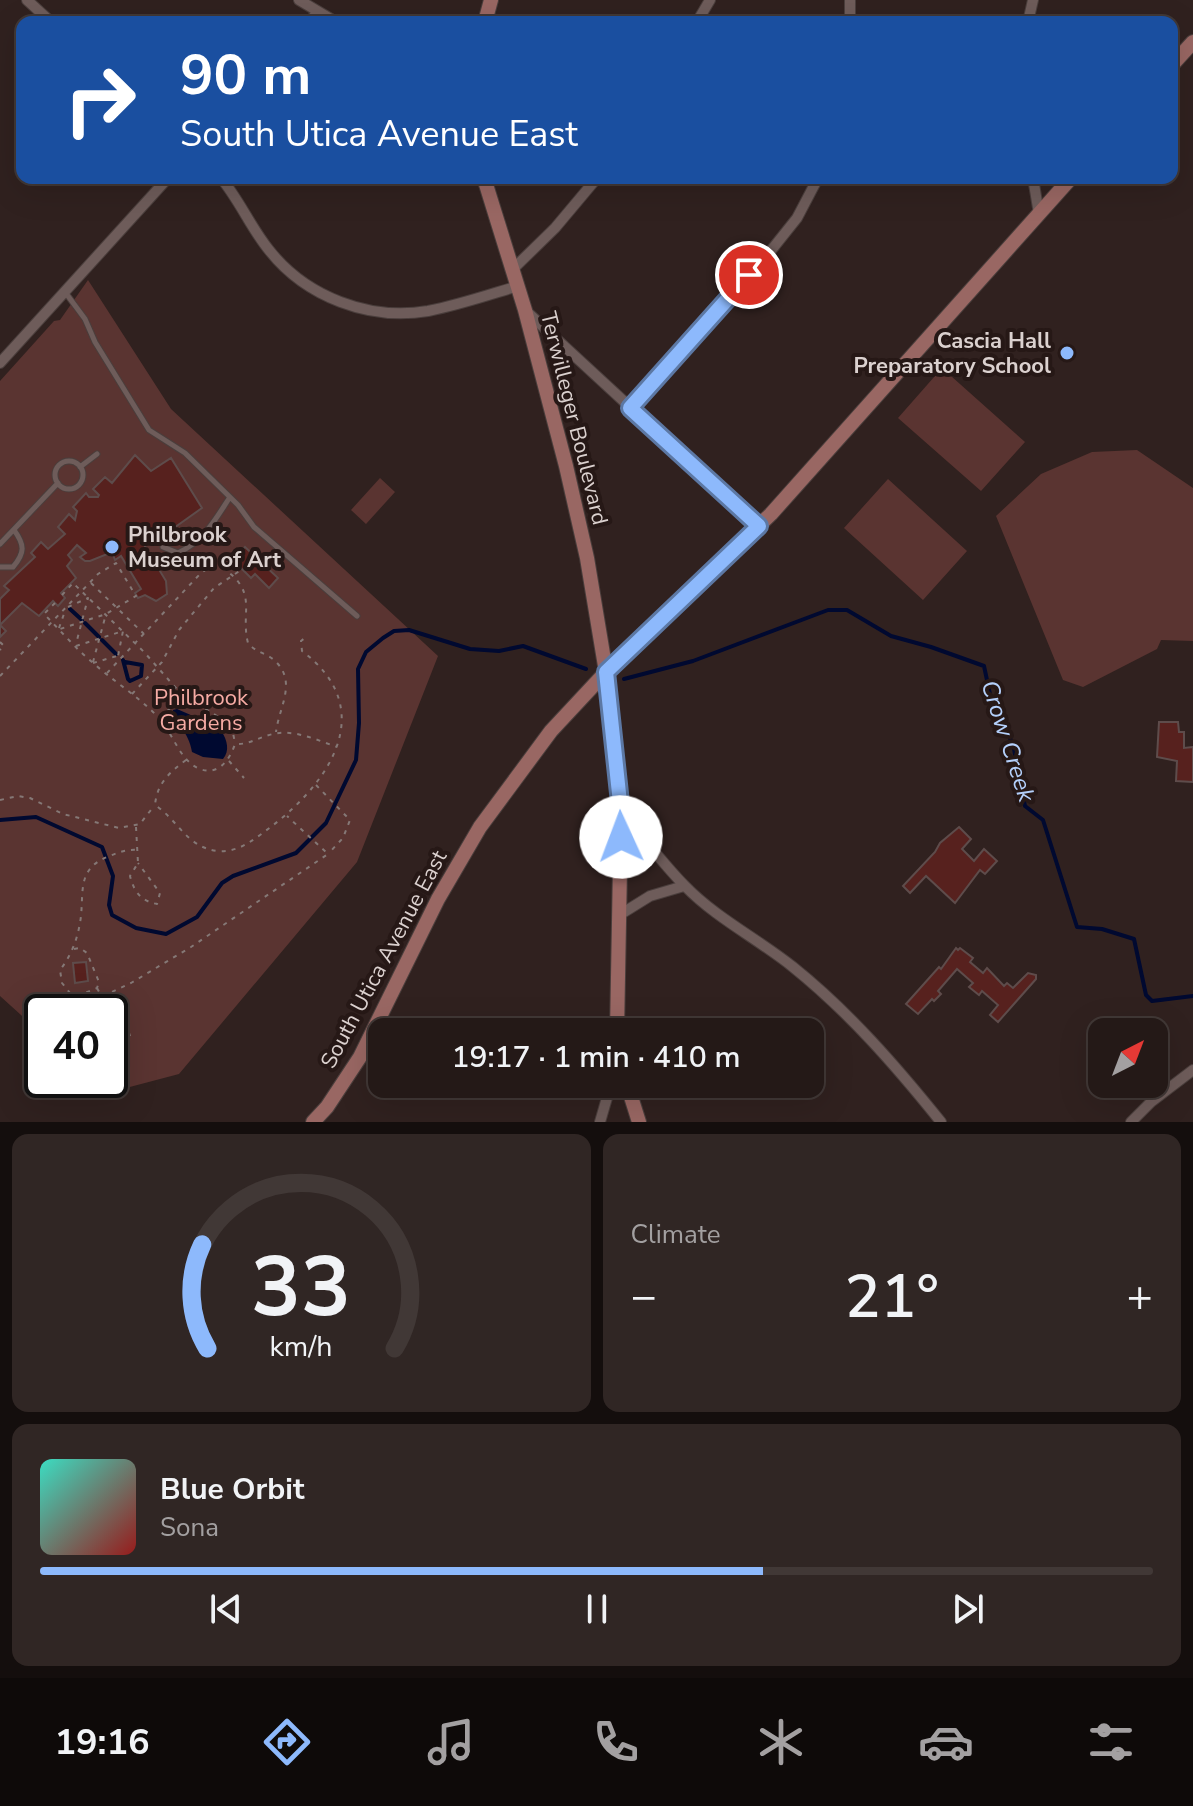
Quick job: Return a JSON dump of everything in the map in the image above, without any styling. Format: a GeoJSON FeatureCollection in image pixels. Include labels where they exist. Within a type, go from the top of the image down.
{"type":"FeatureCollection","features":[{"type":"Feature","properties":{"kind":"street"},"geometry":{"type":"LineString","coordinates":[[27,0],[44,16]]}},
{"type":"Feature","properties":{"kind":"street"},"geometry":{"type":"LineString","coordinates":[[299,0],[323,16]]}},
{"type":"Feature","properties":{"kind":"street"},"geometry":{"type":"LineString","coordinates":[[314,16],[317,13]]}},
{"type":"Feature","properties":{"kind":"street"},"geometry":{"type":"LineString","coordinates":[[1178,58],[1193,42]]}},
{"type":"Feature","properties":{"kind":"street"},"geometry":{"type":"LineString","coordinates":[[2,356],[163,184]]}},
{"type":"Feature","properties":{"kind":"street"},"geometry":{"type":"LineString","coordinates":[[226,184],[267,248],[282,264],[305,283],[333,299],[361,309],[408,313],[451,306],[518,286]]}},
{"type":"Feature","properties":{"kind":"street","name":"Terwilleger Boulevard"},"geometry":{"type":"LineString","coordinates":[[486,184],[525,310],[566,466],[587,558],[606,672],[621,812],[617,1018]]}},
{"type":"Feature","properties":{"kind":"street"},"geometry":{"type":"LineString","coordinates":[[513,269],[555,228],[592,184]]}},
{"type":"Feature","properties":{"kind":"street"},"geometry":{"type":"LineString","coordinates":[[630,408],[769,253],[797,218],[815,184]]}},
{"type":"Feature","properties":{"kind":"street"},"geometry":{"type":"LineString","coordinates":[[1034,184],[1039,214]]}},
{"type":"Feature","properties":{"kind":"street","name":"South Utica Avenue East"},"geometry":{"type":"LineString","coordinates":[[313,1122],[327,1107],[360,1057],[438,899],[480,827],[551,731],[606,672],[759,526],[1066,184]]}},
{"type":"Feature","properties":{"kind":"street"},"geometry":{"type":"LineString","coordinates":[[525,310],[759,526]]}},
{"type":"Feature","properties":{"kind":"street"},"geometry":{"type":"LineString","coordinates":[[621,812],[684,886],[706,905],[765,945],[831,1000],[885,1054],[941,1122]]}},
{"type":"Feature","properties":{"kind":"street"},"geometry":{"type":"LineString","coordinates":[[621,914],[650,896],[684,886]]}},
{"type":"Feature","properties":{"kind":"street"},"geometry":{"type":"LineString","coordinates":[[1131,1122],[1151,1102],[1193,1070]]}},
{"type":"Feature","properties":{"kind":"street"},"geometry":{"type":"LineString","coordinates":[[600,1122],[607,1098]]}},
{"type":"Feature","properties":{"kind":"street"},"geometry":{"type":"LineString","coordinates":[[631,1098],[639,1122]]}},
{"type":"Feature","properties":{"kind":"lane"},"geometry":{"type":"LineString","coordinates":[[65,292],[85,319],[95,342],[149,430],[185,453],[230,497],[254,527],[357,616]]}},
{"type":"Feature","properties":{"kind":"lane"},"geometry":{"type":"LineString","coordinates":[[80,467],[97,454]]}},
{"type":"Feature","properties":{"kind":"lane"},"geometry":{"type":"LineString","coordinates":[[71,461],[80,467],[83,479],[78,486],[69,489],[58,483],[55,474],[62,463],[71,461]]}},
{"type":"Feature","properties":{"kind":"lane"},"geometry":{"type":"LineString","coordinates":[[0,544],[58,483]]}},
{"type":"Feature","properties":{"kind":"lane"},"geometry":{"type":"LineString","coordinates":[[163,547],[178,553],[193,546],[230,497]]}},
{"type":"Feature","properties":{"kind":"lane"},"geometry":{"type":"LineString","coordinates":[[0,567],[13,567],[22,556],[24,546],[14,530]]}},
{"type":"Feature","properties":{"kind":"path"},"geometry":{"type":"LineString","coordinates":[[0,676],[98,574],[116,563],[136,596],[106,614],[59,629]]}},
{"type":"Feature","properties":{"kind":"path"},"geometry":{"type":"LineString","coordinates":[[107,674],[208,568],[223,568],[245,594],[248,643],[278,663],[287,681],[276,733]]}},
{"type":"Feature","properties":{"kind":"path"},"geometry":{"type":"LineString","coordinates":[[132,694],[157,668],[179,630],[214,588],[241,570]]}},
{"type":"Feature","properties":{"kind":"path"},"geometry":{"type":"LineString","coordinates":[[90,582],[145,635]]}},
{"type":"Feature","properties":{"kind":"path"},"geometry":{"type":"LineString","coordinates":[[55,603],[44,614],[93,663],[160,719],[186,760],[207,770],[215,769],[228,760],[235,744],[232,728],[227,722],[182,695],[136,644],[73,583],[62,595]]}},
{"type":"Feature","properties":{"kind":"path"},"geometry":{"type":"LineString","coordinates":[[59,629],[66,608],[88,598]]}},
{"type":"Feature","properties":{"kind":"path"},"geometry":{"type":"LineString","coordinates":[[75,646],[88,598]]}},
{"type":"Feature","properties":{"kind":"path"},"geometry":{"type":"LineString","coordinates":[[93,663],[106,614]]}},
{"type":"Feature","properties":{"kind":"path"},"geometry":{"type":"LineString","coordinates":[[75,646],[123,631]]}},
{"type":"Feature","properties":{"kind":"path"},"geometry":{"type":"LineString","coordinates":[[120,658],[123,631]]}},
{"type":"Feature","properties":{"kind":"path"},"geometry":{"type":"LineString","coordinates":[[155,805],[189,839],[217,851],[245,845],[286,815],[315,785],[338,747],[342,731],[341,701],[328,676],[302,651],[301,641],[306,637]]}},
{"type":"Feature","properties":{"kind":"path"},"geometry":{"type":"LineString","coordinates":[[0,642],[4,646],[0,650]]}},
{"type":"Feature","properties":{"kind":"path"},"geometry":{"type":"LineString","coordinates":[[93,663],[120,658]]}},
{"type":"Feature","properties":{"kind":"path"},"geometry":{"type":"LineString","coordinates":[[160,719],[182,695]]}},
{"type":"Feature","properties":{"kind":"path"},"geometry":{"type":"LineString","coordinates":[[235,744],[245,744],[276,733],[303,736],[338,747]]}},
{"type":"Feature","properties":{"kind":"path"},"geometry":{"type":"LineString","coordinates":[[0,800],[18,796],[30,798],[82,820],[119,828],[136,826],[148,817],[163,781],[186,760]]}},
{"type":"Feature","properties":{"kind":"path"},"geometry":{"type":"LineString","coordinates":[[228,760],[244,778]]}},
{"type":"Feature","properties":{"kind":"path"},"geometry":{"type":"LineString","coordinates":[[107,994],[191,947],[328,854],[343,838],[350,820],[315,785]]}},
{"type":"Feature","properties":{"kind":"path"},"geometry":{"type":"LineString","coordinates":[[286,815],[328,854]]}},
{"type":"Feature","properties":{"kind":"path"},"geometry":{"type":"LineString","coordinates":[[136,826],[138,863],[130,876],[132,884],[141,898],[157,904],[161,899],[160,893],[138,863]]}},
{"type":"Feature","properties":{"kind":"path"},"geometry":{"type":"LineString","coordinates":[[74,949],[80,948],[87,953],[99,982],[97,988],[82,994],[70,993],[62,983],[60,970],[74,949],[84,879],[94,862],[120,852],[138,850]]}},
{"type":"Feature","properties":{"kind":"path"},"geometry":{"type":"LineString","coordinates":[[97,988],[102,994]]}},
{"type":"Feature","properties":{"kind":"path"},"geometry":{"type":"LineString","coordinates":[[118,1029],[128,1031],[127,1044],[115,1041],[118,1029]]}},
{"type":"Feature","properties":{"kind":"green space","name":"Philbrook Gardens"},"geometry":{"type":"Polygon","coordinates":[[[88,280],[171,409],[438,656],[357,862],[179,1074],[128,1087],[128,994],[24,994],[24,1018],[0,996],[0,381],[54,321],[60,320],[88,280]]]}},
{"type":"Feature","properties":{"kind":"green space"},"geometry":{"type":"Polygon","coordinates":[[[942,368],[1025,442],[981,491],[898,418],[942,368]]]}},
{"type":"Feature","properties":{"kind":"green space"},"geometry":{"type":"Polygon","coordinates":[[[1137,450],[1193,488],[1193,641],[1161,640],[1157,649],[1083,687],[1063,680],[996,516],[1041,474],[1092,452],[1137,450]]]}},
{"type":"Feature","properties":{"kind":"green space"},"geometry":{"type":"Polygon","coordinates":[[[380,478],[395,492],[366,524],[351,510],[380,478]]]}},
{"type":"Feature","properties":{"kind":"green space"},"geometry":{"type":"Polygon","coordinates":[[[888,479],[967,551],[923,600],[844,528],[888,479]]]}},
{"type":"Feature","properties":{"kind":"water"},"geometry":{"type":"Polygon","coordinates":[[[173,710],[193,716],[206,727],[222,732],[227,746],[223,759],[203,757],[192,752],[188,738],[174,715],[173,710]]]}},
{"type":"Feature","properties":{"kind":"building","name":"Philbrook Museum of Art"},"geometry":{"type":"Polygon","coordinates":[[[135,455],[151,471],[171,458],[202,508],[171,530],[143,543],[166,581],[167,594],[156,601],[145,595],[138,598],[135,593],[141,589],[121,556],[115,560],[112,552],[85,561],[80,557],[86,553],[77,545],[68,555],[72,560],[67,566],[76,578],[61,593],[65,598],[58,606],[53,601],[39,616],[22,603],[0,625],[0,599],[9,590],[4,586],[35,557],[31,553],[41,542],[48,549],[65,534],[58,527],[69,514],[75,520],[77,511],[73,507],[86,493],[89,497],[98,497],[93,489],[105,477],[112,483],[135,455]]]}},
{"type":"Feature","properties":{"kind":"building"},"geometry":{"type":"Polygon","coordinates":[[[245,547],[278,578],[269,588],[255,574],[251,578],[233,560],[245,547]]]}},
{"type":"Feature","properties":{"kind":"building"},"geometry":{"type":"Polygon","coordinates":[[[1159,722],[1178,722],[1179,732],[1184,732],[1184,748],[1193,747],[1193,782],[1176,781],[1177,761],[1157,757],[1159,722]]]}},
{"type":"Feature","properties":{"kind":"building"},"geometry":{"type":"Polygon","coordinates":[[[959,827],[971,839],[962,849],[974,861],[984,849],[997,861],[985,874],[980,870],[955,903],[926,876],[910,893],[903,886],[940,843],[959,827]]]}},
{"type":"Feature","properties":{"kind":"building"},"geometry":{"type":"Polygon","coordinates":[[[956,948],[973,958],[970,962],[983,973],[987,968],[1004,986],[1007,983],[1013,988],[1028,973],[1036,975],[1036,979],[998,1022],[990,1015],[998,1005],[982,991],[979,995],[969,987],[973,983],[957,969],[938,991],[941,994],[918,1014],[906,1004],[939,967],[941,969],[956,948]]]}},
{"type":"Feature","properties":{"kind":"building"},"geometry":{"type":"Polygon","coordinates":[[[86,962],[88,981],[75,983],[73,963],[86,962]]]}},
{"type":"Feature","properties":{"kind":"waterway"},"geometry":{"type":"LineString","coordinates":[[70,609],[82,620]]}},
{"type":"Feature","properties":{"kind":"waterway","name":"Crow Creek"},"geometry":{"type":"LineString","coordinates":[[624,679],[693,661],[828,610],[847,610],[891,636],[984,666],[994,713],[1006,727],[1014,749],[1025,806],[1043,820],[1077,927],[1102,929],[1134,939],[1146,995],[1152,1001],[1193,996]]}},
{"type":"Feature","properties":{"kind":"waterway"},"geometry":{"type":"LineString","coordinates":[[85,623],[99,637]]}},
{"type":"Feature","properties":{"kind":"waterway","name":"Crow Creek"},"geometry":{"type":"LineString","coordinates":[[0,820],[36,817],[102,847],[113,876],[109,905],[112,915],[136,928],[166,934],[197,917],[222,883],[296,853],[326,823],[356,760],[358,669],[366,652],[394,631],[409,630],[470,649],[499,651],[523,646],[586,669]]}},
{"type":"Feature","properties":{"kind":"waterway"},"geometry":{"type":"LineString","coordinates":[[102,640],[116,654]]}},
{"type":"Feature","properties":{"kind":"waterway"},"geometry":{"type":"LineString","coordinates":[[123,660],[130,681],[141,676],[142,665],[125,662]]}},
{"type":"Feature","properties":{"kind":"place","name":"Cascia Hall Preparatory School"},"geometry":{"type":"Point","coordinates":[1067,353]}},
{"type":"Feature","properties":{"kind":"place","name":"Philbrook Museum of Art"},"geometry":{"type":"Point","coordinates":[112,547]}},
{"type":"Feature","properties":{"kind":"route"},"geometry":{"type":"LineString","coordinates":[[621,837],[606,672],[759,526],[630,408],[749,275]]}}]}
